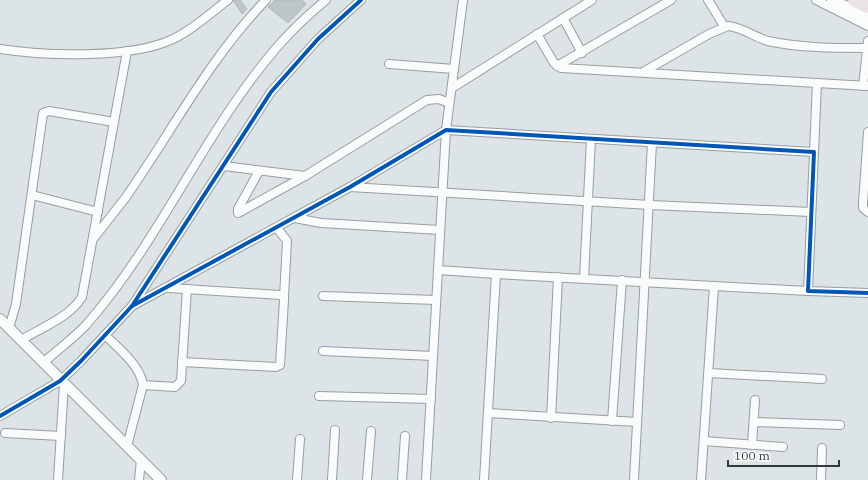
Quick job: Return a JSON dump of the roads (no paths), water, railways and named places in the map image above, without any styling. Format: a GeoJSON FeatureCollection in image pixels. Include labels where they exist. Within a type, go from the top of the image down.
{"type":"FeatureCollection","features":[{"type":"Feature","properties":{"kind":"highway"},"geometry":{"type":"LineString","coordinates":[[855,0],[868,6]]}},
{"type":"Feature","properties":{"kind":"street"},"geometry":{"type":"LineString","coordinates":[[0,49],[50,54],[127,51],[150,47],[173,39],[228,0]]}},
{"type":"Feature","properties":{"kind":"street"},"geometry":{"type":"LineString","coordinates":[[92,240],[126,196],[222,51],[266,0]]}},
{"type":"Feature","properties":{"kind":"street"},"geometry":{"type":"LineString","coordinates":[[47,367],[85,326],[109,296],[167,211],[238,98],[278,46],[304,19],[326,0]]}},
{"type":"Feature","properties":{"kind":"street"},"geometry":{"type":"LineString","coordinates":[[0,416],[62,382],[132,306],[271,92],[318,40],[361,0]]}},
{"type":"Feature","properties":{"kind":"street"},"geometry":{"type":"LineString","coordinates":[[426,480],[446,130],[463,0]]}},
{"type":"Feature","properties":{"kind":"street"},"geometry":{"type":"LineString","coordinates":[[452,88],[592,0]]}},
{"type":"Feature","properties":{"kind":"street"},"geometry":{"type":"LineString","coordinates":[[708,0],[724,26]]}},
{"type":"Feature","properties":{"kind":"street"},"geometry":{"type":"LineString","coordinates":[[816,0],[868,26]]}},
{"type":"Feature","properties":{"kind":"street"},"geometry":{"type":"LineString","coordinates":[[832,0],[868,17]]}},
{"type":"Feature","properties":{"kind":"street"},"geometry":{"type":"LineString","coordinates":[[557,66],[668,1]]}},
{"type":"Feature","properties":{"kind":"street"},"geometry":{"type":"LineString","coordinates":[[563,18],[582,52]]}},
{"type":"Feature","properties":{"kind":"street"},"geometry":{"type":"LineString","coordinates":[[557,66],[642,73],[865,86],[868,45],[829,47],[783,43],[762,39],[732,26],[724,26],[642,73]]}},
{"type":"Feature","properties":{"kind":"street"},"geometry":{"type":"LineString","coordinates":[[538,34],[557,66]]}},
{"type":"Feature","properties":{"kind":"street"},"geometry":{"type":"LineString","coordinates":[[21,340],[77,305],[82,297],[127,51]]}},
{"type":"Feature","properties":{"kind":"street"},"geometry":{"type":"LineString","coordinates":[[389,64],[454,69]]}},
{"type":"Feature","properties":{"kind":"street"},"geometry":{"type":"LineString","coordinates":[[808,290],[817,83]]}},
{"type":"Feature","properties":{"kind":"street"},"geometry":{"type":"LineString","coordinates":[[259,171],[238,208],[238,213],[305,176],[427,100],[439,99],[449,103]]}},
{"type":"Feature","properties":{"kind":"street"},"geometry":{"type":"LineString","coordinates":[[9,328],[16,304],[43,113],[49,111],[114,122]]}},
{"type":"Feature","properties":{"kind":"street"},"geometry":{"type":"LineString","coordinates":[[132,306],[168,288],[295,218],[446,130],[814,152]]}},
{"type":"Feature","properties":{"kind":"street"},"geometry":{"type":"LineString","coordinates":[[868,132],[863,203],[864,208],[868,212]]}},
{"type":"Feature","properties":{"kind":"street"},"geometry":{"type":"LineString","coordinates":[[584,278],[591,139]]}},
{"type":"Feature","properties":{"kind":"street"},"geometry":{"type":"LineString","coordinates":[[634,480],[646,282],[652,143]]}},
{"type":"Feature","properties":{"kind":"street"},"geometry":{"type":"LineString","coordinates":[[224,166],[305,176]]}},
{"type":"Feature","properties":{"kind":"street"},"geometry":{"type":"LineString","coordinates":[[350,187],[650,205],[811,212]]}},
{"type":"Feature","properties":{"kind":"street"},"geometry":{"type":"LineString","coordinates":[[32,195],[98,212]]}},
{"type":"Feature","properties":{"kind":"street"},"geometry":{"type":"LineString","coordinates":[[295,218],[320,223],[440,230]]}},
{"type":"Feature","properties":{"kind":"street"},"geometry":{"type":"LineString","coordinates":[[182,362],[280,365],[287,241],[277,228]]}},
{"type":"Feature","properties":{"kind":"street"},"geometry":{"type":"LineString","coordinates":[[438,270],[714,286],[868,293]]}},
{"type":"Feature","properties":{"kind":"street"},"geometry":{"type":"LineString","coordinates":[[484,480],[496,274]]}},
{"type":"Feature","properties":{"kind":"street"},"geometry":{"type":"LineString","coordinates":[[551,418],[558,277]]}},
{"type":"Feature","properties":{"kind":"street"},"geometry":{"type":"LineString","coordinates":[[612,421],[622,280]]}},
{"type":"Feature","properties":{"kind":"street"},"geometry":{"type":"LineString","coordinates":[[702,480],[714,286]]}},
{"type":"Feature","properties":{"kind":"street"},"geometry":{"type":"LineString","coordinates":[[168,288],[284,297]]}},
{"type":"Feature","properties":{"kind":"street"},"geometry":{"type":"LineString","coordinates":[[143,385],[175,387],[179,384],[187,289]]}},
{"type":"Feature","properties":{"kind":"street"},"geometry":{"type":"LineString","coordinates":[[323,296],[436,300]]}},
{"type":"Feature","properties":{"kind":"street"},"geometry":{"type":"LineString","coordinates":[[0,319],[161,480]]}},
{"type":"Feature","properties":{"kind":"street"},"geometry":{"type":"LineString","coordinates":[[105,335],[138,370],[143,385],[127,446]]}},
{"type":"Feature","properties":{"kind":"street"},"geometry":{"type":"LineString","coordinates":[[323,351],[434,356]]}},
{"type":"Feature","properties":{"kind":"street"},"geometry":{"type":"LineString","coordinates":[[708,373],[822,379]]}},
{"type":"Feature","properties":{"kind":"street"},"geometry":{"type":"LineString","coordinates":[[58,480],[61,436],[62,382]]}},
{"type":"Feature","properties":{"kind":"street"},"geometry":{"type":"LineString","coordinates":[[319,396],[431,399]]}},
{"type":"Feature","properties":{"kind":"street"},"geometry":{"type":"LineString","coordinates":[[752,445],[756,400]]}},
{"type":"Feature","properties":{"kind":"street"},"geometry":{"type":"LineString","coordinates":[[488,413],[551,418],[638,422]]}},
{"type":"Feature","properties":{"kind":"street"},"geometry":{"type":"LineString","coordinates":[[754,422],[840,425]]}},
{"type":"Feature","properties":{"kind":"street"},"geometry":{"type":"LineString","coordinates":[[332,480],[336,430]]}},
{"type":"Feature","properties":{"kind":"street"},"geometry":{"type":"LineString","coordinates":[[367,480],[370,431]]}},
{"type":"Feature","properties":{"kind":"street"},"geometry":{"type":"LineString","coordinates":[[5,433],[61,436]]}},
{"type":"Feature","properties":{"kind":"street"},"geometry":{"type":"LineString","coordinates":[[402,480],[405,436]]}},
{"type":"Feature","properties":{"kind":"street"},"geometry":{"type":"LineString","coordinates":[[297,480],[300,439]]}},
{"type":"Feature","properties":{"kind":"street"},"geometry":{"type":"LineString","coordinates":[[704,441],[783,447]]}},
{"type":"Feature","properties":{"kind":"street"},"geometry":{"type":"LineString","coordinates":[[821,480],[822,448]]}},
{"type":"Feature","properties":{"kind":"street"},"geometry":{"type":"LineString","coordinates":[[139,480],[141,460]]}}]}
